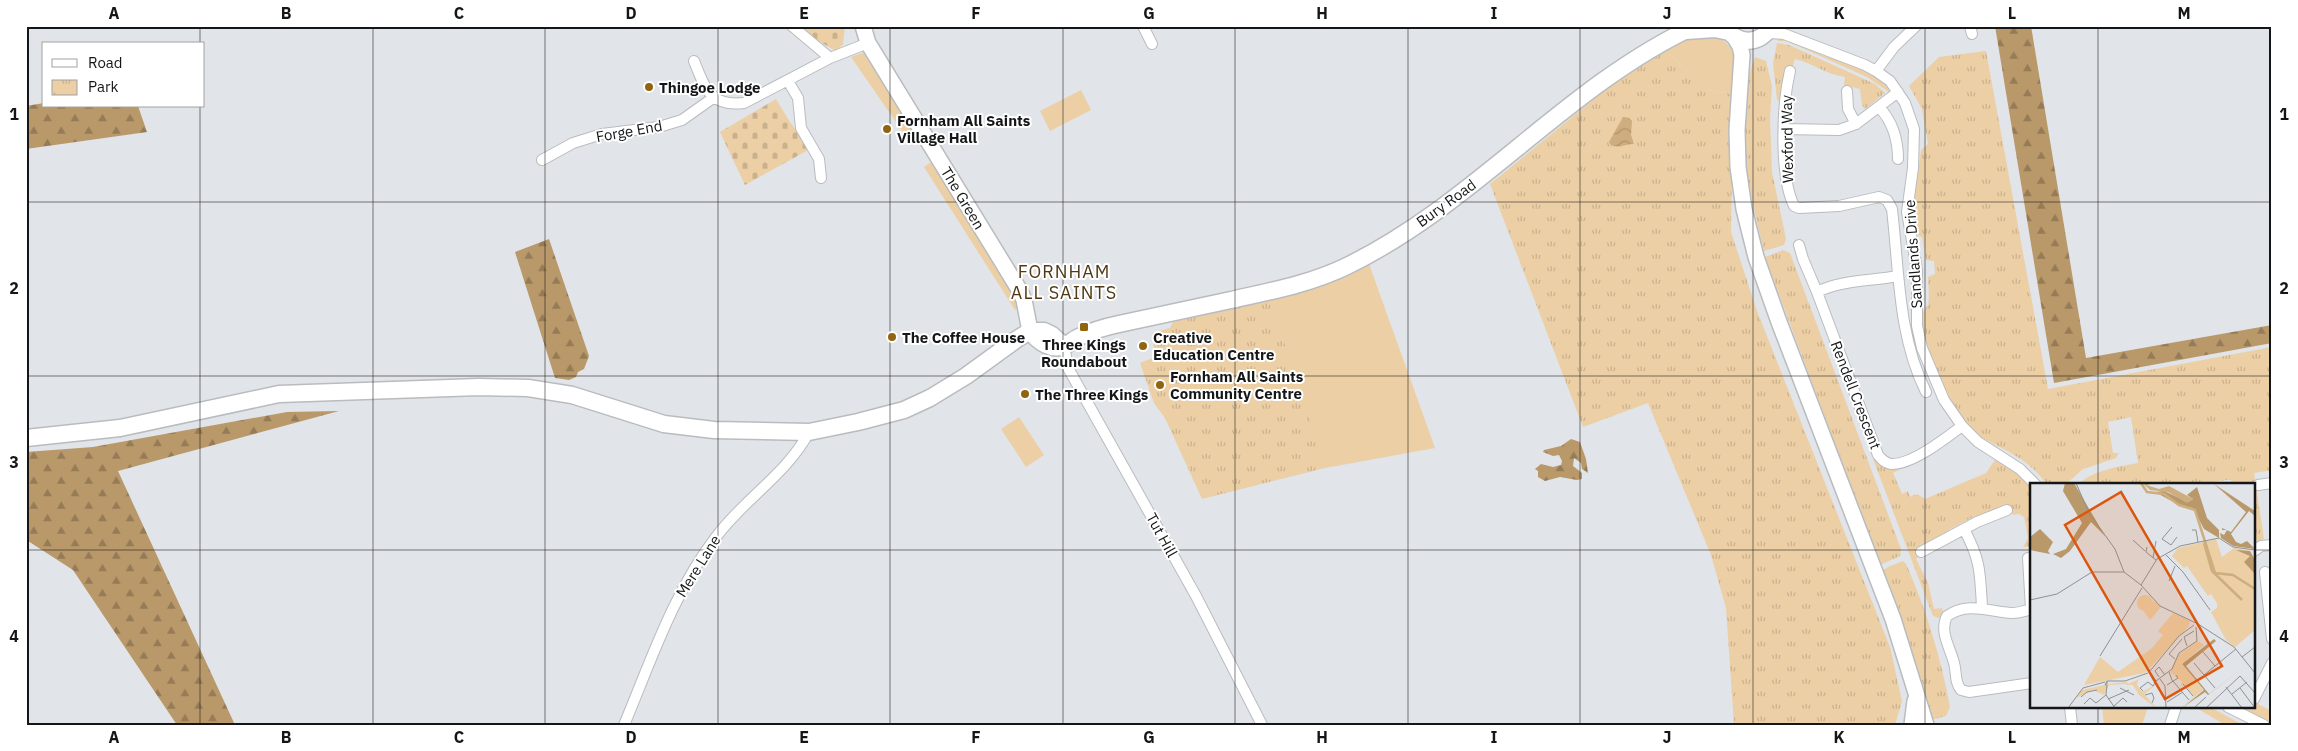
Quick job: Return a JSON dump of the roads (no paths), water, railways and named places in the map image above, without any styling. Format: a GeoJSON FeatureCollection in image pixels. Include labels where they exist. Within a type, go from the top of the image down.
{"type":"FeatureCollection","features":[{"type":"Feature","properties":{"kind":"main road","name":"The Green"},"geometry":{"type":"LineString","coordinates":[[863,26],[868,43],[1020,291],[1024,300],[1030,331]]}},
{"type":"Feature","properties":{"kind":"main road","name":"Bury Road"},"geometry":{"type":"LineString","coordinates":[[1064,346],[1077,338],[1106,327],[1315,280],[1349,265],[1393,240],[1443,206],[1580,96],[1646,51],[1691,28],[1730,32],[1748,42],[1766,33]]}},
{"type":"Feature","properties":{"kind":"main road"},"geometry":{"type":"LineString","coordinates":[[1730,32],[1740,46],[1742,72],[1739,94],[1738,167],[1744,209],[1756,257],[1893,619],[1926,725]]}},
{"type":"Feature","properties":{"kind":"main road"},"geometry":{"type":"LineString","coordinates":[[1742,72],[1766,33]]}},
{"type":"Feature","properties":{"kind":"main road"},"geometry":{"type":"LineString","coordinates":[[26,438],[120,428],[279,394],[479,387],[528,388],[572,395],[664,424],[714,430],[809,432],[895,412],[930,398],[966,376],[1017,338],[1030,331],[1038,341],[1049,346],[1064,346]]}},
{"type":"Feature","properties":{"kind":"main road"},"geometry":{"type":"LineString","coordinates":[[1912,725],[1915,694]]}},
{"type":"Feature","properties":{"kind":"street"},"geometry":{"type":"LineString","coordinates":[[792,26],[830,58]]}},
{"type":"Feature","properties":{"kind":"street"},"geometry":{"type":"LineString","coordinates":[[1143,26],[1152,44]]}},
{"type":"Feature","properties":{"kind":"street","name":"Sandlands Drive"},"geometry":{"type":"LineString","coordinates":[[1784,26],[1801,40]]}},
{"type":"Feature","properties":{"kind":"street"},"geometry":{"type":"LineString","coordinates":[[1876,71],[1894,47],[1916,26]]}},
{"type":"Feature","properties":{"kind":"street","name":"Sandlands Drive"},"geometry":{"type":"LineString","coordinates":[[1766,33],[1784,34],[1876,71],[1890,81],[1905,103],[1914,130],[1913,168],[1907,212],[1917,270],[1917,326],[1922,348],[1944,400],[1962,426],[1978,442],[2020,469],[2034,483]]}},
{"type":"Feature","properties":{"kind":"street"},"geometry":{"type":"LineString","coordinates":[[694,61],[706,90],[713,98],[732,105],[744,103],[830,58],[868,43]]}},
{"type":"Feature","properties":{"kind":"street","name":"Wexford Way"},"geometry":{"type":"LineString","coordinates":[[1790,71],[1786,85],[1784,129],[1785,172],[1788,194],[1794,206],[1799,208],[1839,206],[1879,197],[1887,200],[1892,209],[1905,344],[1926,392]]}},
{"type":"Feature","properties":{"kind":"street"},"geometry":{"type":"LineString","coordinates":[[788,81],[798,98],[801,128],[819,159],[821,178]]}},
{"type":"Feature","properties":{"kind":"street"},"geometry":{"type":"LineString","coordinates":[[1847,91],[1848,109],[1856,124]]}},
{"type":"Feature","properties":{"kind":"street"},"geometry":{"type":"LineString","coordinates":[[1784,129],[1839,130],[1856,124],[1898,92]]}},
{"type":"Feature","properties":{"kind":"street","name":"Forge End"},"geometry":{"type":"LineString","coordinates":[[542,160],[573,143],[602,134],[659,128],[682,120],[713,98]]}},
{"type":"Feature","properties":{"kind":"street"},"geometry":{"type":"LineString","coordinates":[[1879,107],[1889,118],[1893,129],[1898,147],[1898,160]]}},
{"type":"Feature","properties":{"kind":"street","name":"Rendell Crescent"},"geometry":{"type":"LineString","coordinates":[[1799,245],[1802,259],[1817,292],[1878,455],[1885,462],[1893,464],[1915,457],[1962,426]]}},
{"type":"Feature","properties":{"kind":"street"},"geometry":{"type":"LineString","coordinates":[[1817,292],[1833,284],[1898,276]]}},
{"type":"Feature","properties":{"kind":"street","name":"Tut Hill"},"geometry":{"type":"LineString","coordinates":[[1064,346],[1068,368],[1196,596],[1262,725]]}},
{"type":"Feature","properties":{"kind":"street","name":"Mere Lane"},"geometry":{"type":"LineString","coordinates":[[624,725],[680,592],[699,560],[726,525],[790,460],[809,432]]}},
{"type":"Feature","properties":{"kind":"street"},"geometry":{"type":"LineString","coordinates":[[2258,485],[2272,483]]}},
{"type":"Feature","properties":{"kind":"street"},"geometry":{"type":"LineString","coordinates":[[1921,552],[1964,529],[2007,510]]}},
{"type":"Feature","properties":{"kind":"street"},"geometry":{"type":"LineString","coordinates":[[1964,529],[1976,552],[1982,607]]}},
{"type":"Feature","properties":{"kind":"street"},"geometry":{"type":"LineString","coordinates":[[2256,550],[2261,546],[2272,545]]}},
{"type":"Feature","properties":{"kind":"street"},"geometry":{"type":"LineString","coordinates":[[2028,558],[2030,592]]}},
{"type":"Feature","properties":{"kind":"street"},"geometry":{"type":"LineString","coordinates":[[2265,572],[2272,637]]}},
{"type":"Feature","properties":{"kind":"street"},"geometry":{"type":"LineString","coordinates":[[2030,609],[2015,613],[1982,607],[1953,612],[1944,622],[1947,643],[1954,663],[1954,676],[1961,690],[1969,692],[2030,683]]}},
{"type":"Feature","properties":{"kind":"street"},"geometry":{"type":"LineString","coordinates":[[2256,695],[2272,663]]}},
{"type":"Feature","properties":{"kind":"street"},"geometry":{"type":"LineString","coordinates":[[2070,708],[2072,725]]}},
{"type":"Feature","properties":{"kind":"street"},"geometry":{"type":"LineString","coordinates":[[2170,725],[2176,708]]}},
{"type":"Feature","properties":{"kind":"street"},"geometry":{"type":"LineString","coordinates":[[2230,708],[2264,725]]}},
{"type":"Feature","properties":{"kind":"water"},"geometry":{"type":"Polygon","coordinates":[[[1623,117],[1629,118],[1632,121],[1631,135],[1634,144],[1612,145],[1609,142],[1623,117]]]}},
{"type":"Feature","properties":{"kind":"place","name":"Thingoe Lodge"},"geometry":{"type":"Point","coordinates":[649,87]}},
{"type":"Feature","properties":{"kind":"place","name":"Fornham All Saints Village Hall"},"geometry":{"type":"Point","coordinates":[887,129]}},
{"type":"Feature","properties":{"kind":"place","name":"Three Kings Roundabout"},"geometry":{"type":"Point","coordinates":[1084,327]}},
{"type":"Feature","properties":{"kind":"place","name":"The Coffee House"},"geometry":{"type":"Point","coordinates":[892,337]}},
{"type":"Feature","properties":{"kind":"place","name":"Creative Education Centre"},"geometry":{"type":"Point","coordinates":[1143,346]}},
{"type":"Feature","properties":{"kind":"place","name":"Fornham All Saints Community Centre"},"geometry":{"type":"Point","coordinates":[1160,385]}},
{"type":"Feature","properties":{"kind":"place","name":"The Three Kings"},"geometry":{"type":"Point","coordinates":[1025,394]}},
{"type":"Feature","properties":{"kind":"district","name":"FORNHAM ALL SAINTS"},"geometry":{"type":"Point","coordinates":[1064,281]}}]}
